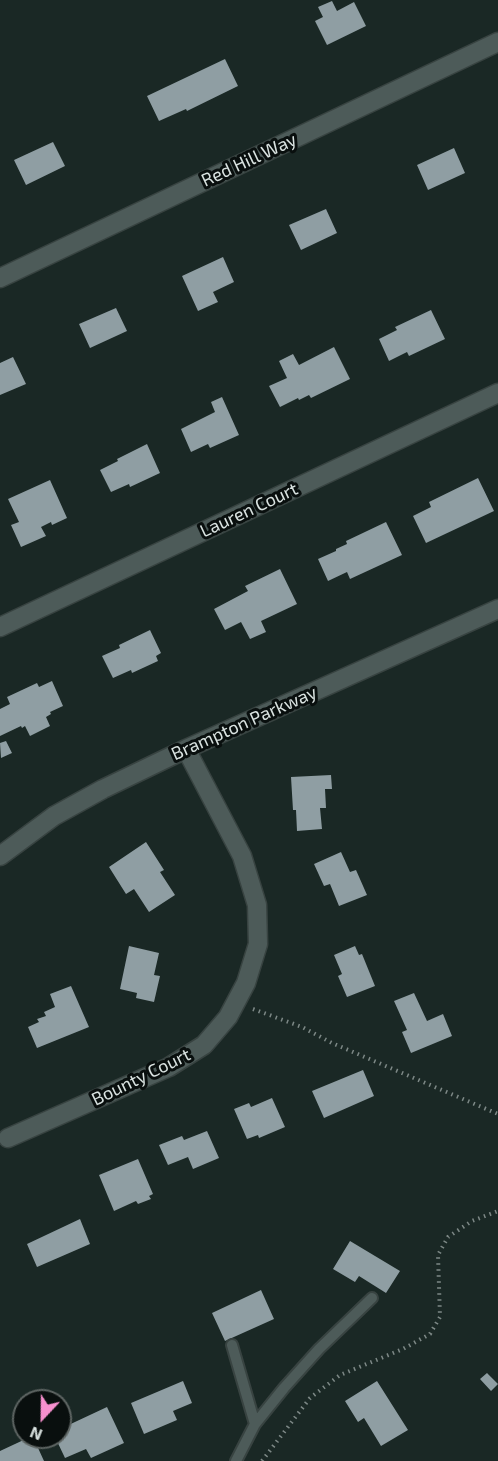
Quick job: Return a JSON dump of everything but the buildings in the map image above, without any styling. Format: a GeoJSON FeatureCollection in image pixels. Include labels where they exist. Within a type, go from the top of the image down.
{"type":"FeatureCollection","features":[{"type":"Feature","properties":{"kind":"street","name":"Red Hill Way"},"geometry":{"type":"LineString","coordinates":[[0,278],[498,42]]}},
{"type":"Feature","properties":{"kind":"street","name":"Lauren Court"},"geometry":{"type":"LineString","coordinates":[[0,627],[498,393]]}},
{"type":"Feature","properties":{"kind":"street","name":"Brampton Parkway"},"geometry":{"type":"LineString","coordinates":[[0,856],[54,816],[186,749],[498,609]]}},
{"type":"Feature","properties":{"kind":"street","name":"Bounty Court"},"geometry":{"type":"LineString","coordinates":[[8,1138],[169,1067],[204,1045],[237,1003],[258,944],[257,905],[242,856],[186,749]]}},
{"type":"Feature","properties":{"kind":"lane"},"geometry":{"type":"LineString","coordinates":[[236,1461],[255,1424],[319,1349],[372,1298]]}},
{"type":"Feature","properties":{"kind":"lane"},"geometry":{"type":"LineString","coordinates":[[232,1345],[255,1424]]}},
{"type":"Feature","properties":{"kind":"path"},"geometry":{"type":"LineString","coordinates":[[237,1003],[302,1027],[332,1043],[498,1114]]}},
{"type":"Feature","properties":{"kind":"path"},"geometry":{"type":"LineString","coordinates":[[262,1461],[309,1398],[340,1375],[403,1349],[430,1334],[440,1317],[438,1255],[448,1238],[472,1221],[498,1211]]}}]}
